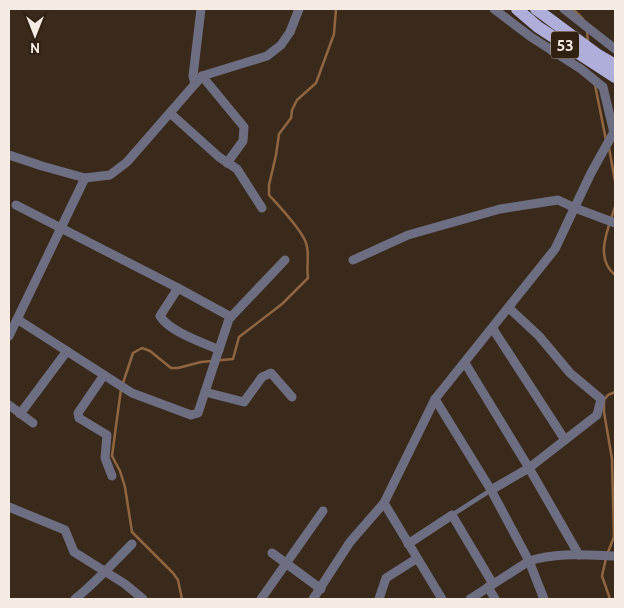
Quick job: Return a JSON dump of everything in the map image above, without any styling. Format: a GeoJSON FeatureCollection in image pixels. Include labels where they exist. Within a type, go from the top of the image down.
{"type":"FeatureCollection","features":[{"type":"Feature","properties":{"kind":"main road","name":"53"},"geometry":{"type":"LineString","coordinates":[[517,9],[546,32],[615,77]]}},
{"type":"Feature","properties":{"kind":"main road","name":"53"},"geometry":{"type":"LineString","coordinates":[[536,9],[598,55],[615,65]]}},
{"type":"Feature","properties":{"kind":"street"},"geometry":{"type":"LineString","coordinates":[[195,84],[193,76],[201,9]]}},
{"type":"Feature","properties":{"kind":"street"},"geometry":{"type":"LineString","coordinates":[[9,155],[85,178],[110,175],[127,162],[202,76],[267,56],[281,45],[290,32],[299,9]]}},
{"type":"Feature","properties":{"kind":"street"},"geometry":{"type":"LineString","coordinates":[[313,599],[350,542],[384,502],[435,400],[555,250],[591,173],[614,132],[603,87],[494,9]]}},
{"type":"Feature","properties":{"kind":"street"},"geometry":{"type":"LineString","coordinates":[[564,9],[615,49]]}},
{"type":"Feature","properties":{"kind":"street"},"geometry":{"type":"LineString","coordinates":[[202,76],[244,127],[243,141],[228,163]]}},
{"type":"Feature","properties":{"kind":"street"},"geometry":{"type":"LineString","coordinates":[[170,113],[237,170],[262,208]]}},
{"type":"Feature","properties":{"kind":"street"},"geometry":{"type":"LineString","coordinates":[[9,336],[85,178]]}},
{"type":"Feature","properties":{"kind":"street"},"geometry":{"type":"LineString","coordinates":[[353,260],[408,235],[500,210],[558,200],[615,222]]}},
{"type":"Feature","properties":{"kind":"street"},"geometry":{"type":"LineString","coordinates":[[16,205],[231,317]]}},
{"type":"Feature","properties":{"kind":"street"},"geometry":{"type":"LineString","coordinates":[[17,319],[132,393],[191,414],[198,413],[231,317],[285,260]]}},
{"type":"Feature","properties":{"kind":"street"},"geometry":{"type":"LineString","coordinates":[[178,288],[160,316],[162,321],[179,332],[219,350]]}},
{"type":"Feature","properties":{"kind":"street"},"geometry":{"type":"LineString","coordinates":[[491,490],[530,468],[597,414],[601,398],[570,373],[539,336],[509,308]]}},
{"type":"Feature","properties":{"kind":"street"},"geometry":{"type":"LineString","coordinates":[[493,329],[565,440]]}},
{"type":"Feature","properties":{"kind":"street"},"geometry":{"type":"LineString","coordinates":[[20,414],[66,351]]}},
{"type":"Feature","properties":{"kind":"street"},"geometry":{"type":"LineString","coordinates":[[465,363],[530,468],[579,555]]}},
{"type":"Feature","properties":{"kind":"street"},"geometry":{"type":"LineString","coordinates":[[205,392],[244,402],[262,377],[271,373],[292,397]]}},
{"type":"Feature","properties":{"kind":"street"},"geometry":{"type":"LineString","coordinates":[[104,374],[78,412],[79,418],[107,436],[105,458],[112,476]]}},
{"type":"Feature","properties":{"kind":"street"},"geometry":{"type":"LineString","coordinates":[[435,400],[491,490],[528,561],[544,599]]}},
{"type":"Feature","properties":{"kind":"street"},"geometry":{"type":"LineString","coordinates":[[9,405],[33,423]]}},
{"type":"Feature","properties":{"kind":"street"},"geometry":{"type":"LineString","coordinates":[[384,502],[416,559],[442,599]]}},
{"type":"Feature","properties":{"kind":"street"},"geometry":{"type":"LineString","coordinates":[[9,507],[65,530],[74,552],[105,571],[141,598]]}},
{"type":"Feature","properties":{"kind":"street"},"geometry":{"type":"LineString","coordinates":[[261,599],[323,511]]}},
{"type":"Feature","properties":{"kind":"street"},"geometry":{"type":"LineString","coordinates":[[408,544],[452,515],[490,585],[495,599]]}},
{"type":"Feature","properties":{"kind":"street"},"geometry":{"type":"LineString","coordinates":[[75,599],[98,580],[132,544]]}},
{"type":"Feature","properties":{"kind":"street"},"geometry":{"type":"LineString","coordinates":[[272,553],[321,589]]}},
{"type":"Feature","properties":{"kind":"street"},"geometry":{"type":"LineString","coordinates":[[470,599],[528,561],[539,558],[579,555],[615,556]]}},
{"type":"Feature","properties":{"kind":"street"},"geometry":{"type":"LineString","coordinates":[[379,599],[386,578],[416,559]]}},
{"type":"Feature","properties":{"kind":"lane"},"geometry":{"type":"LineString","coordinates":[[452,515],[491,490]]}},
{"type":"Feature","properties":{"kind":"waterway"},"geometry":{"type":"LineString","coordinates":[[123,383],[133,353],[142,348],[150,351],[171,368],[201,362],[233,359],[239,337],[282,304],[308,278],[308,252],[304,238],[269,195],[269,185],[279,134],[291,118],[292,110],[297,100],[316,83],[334,34],[336,9]]}},
{"type":"Feature","properties":{"kind":"waterway"},"geometry":{"type":"LineString","coordinates":[[573,9],[583,19]]}},
{"type":"Feature","properties":{"kind":"waterway"},"geometry":{"type":"LineString","coordinates":[[587,31],[588,43]]}},
{"type":"Feature","properties":{"kind":"waterway"},"geometry":{"type":"LineString","coordinates":[[595,85],[606,140]]}},
{"type":"Feature","properties":{"kind":"waterway"},"geometry":{"type":"LineString","coordinates":[[609,148],[615,181]]}},
{"type":"Feature","properties":{"kind":"waterway"},"geometry":{"type":"LineString","coordinates":[[615,207],[604,243],[605,260],[615,275]]}},
{"type":"Feature","properties":{"kind":"waterway"},"geometry":{"type":"LineString","coordinates":[[121,389],[112,456],[120,471],[125,487],[132,532],[173,573],[178,580],[182,599]]}},
{"type":"Feature","properties":{"kind":"waterway"},"geometry":{"type":"LineString","coordinates":[[608,552],[614,537],[612,459],[604,412],[604,400],[608,395],[615,392]]}},
{"type":"Feature","properties":{"kind":"waterway"},"geometry":{"type":"LineString","coordinates":[[606,558],[602,576],[610,599]]}}]}
